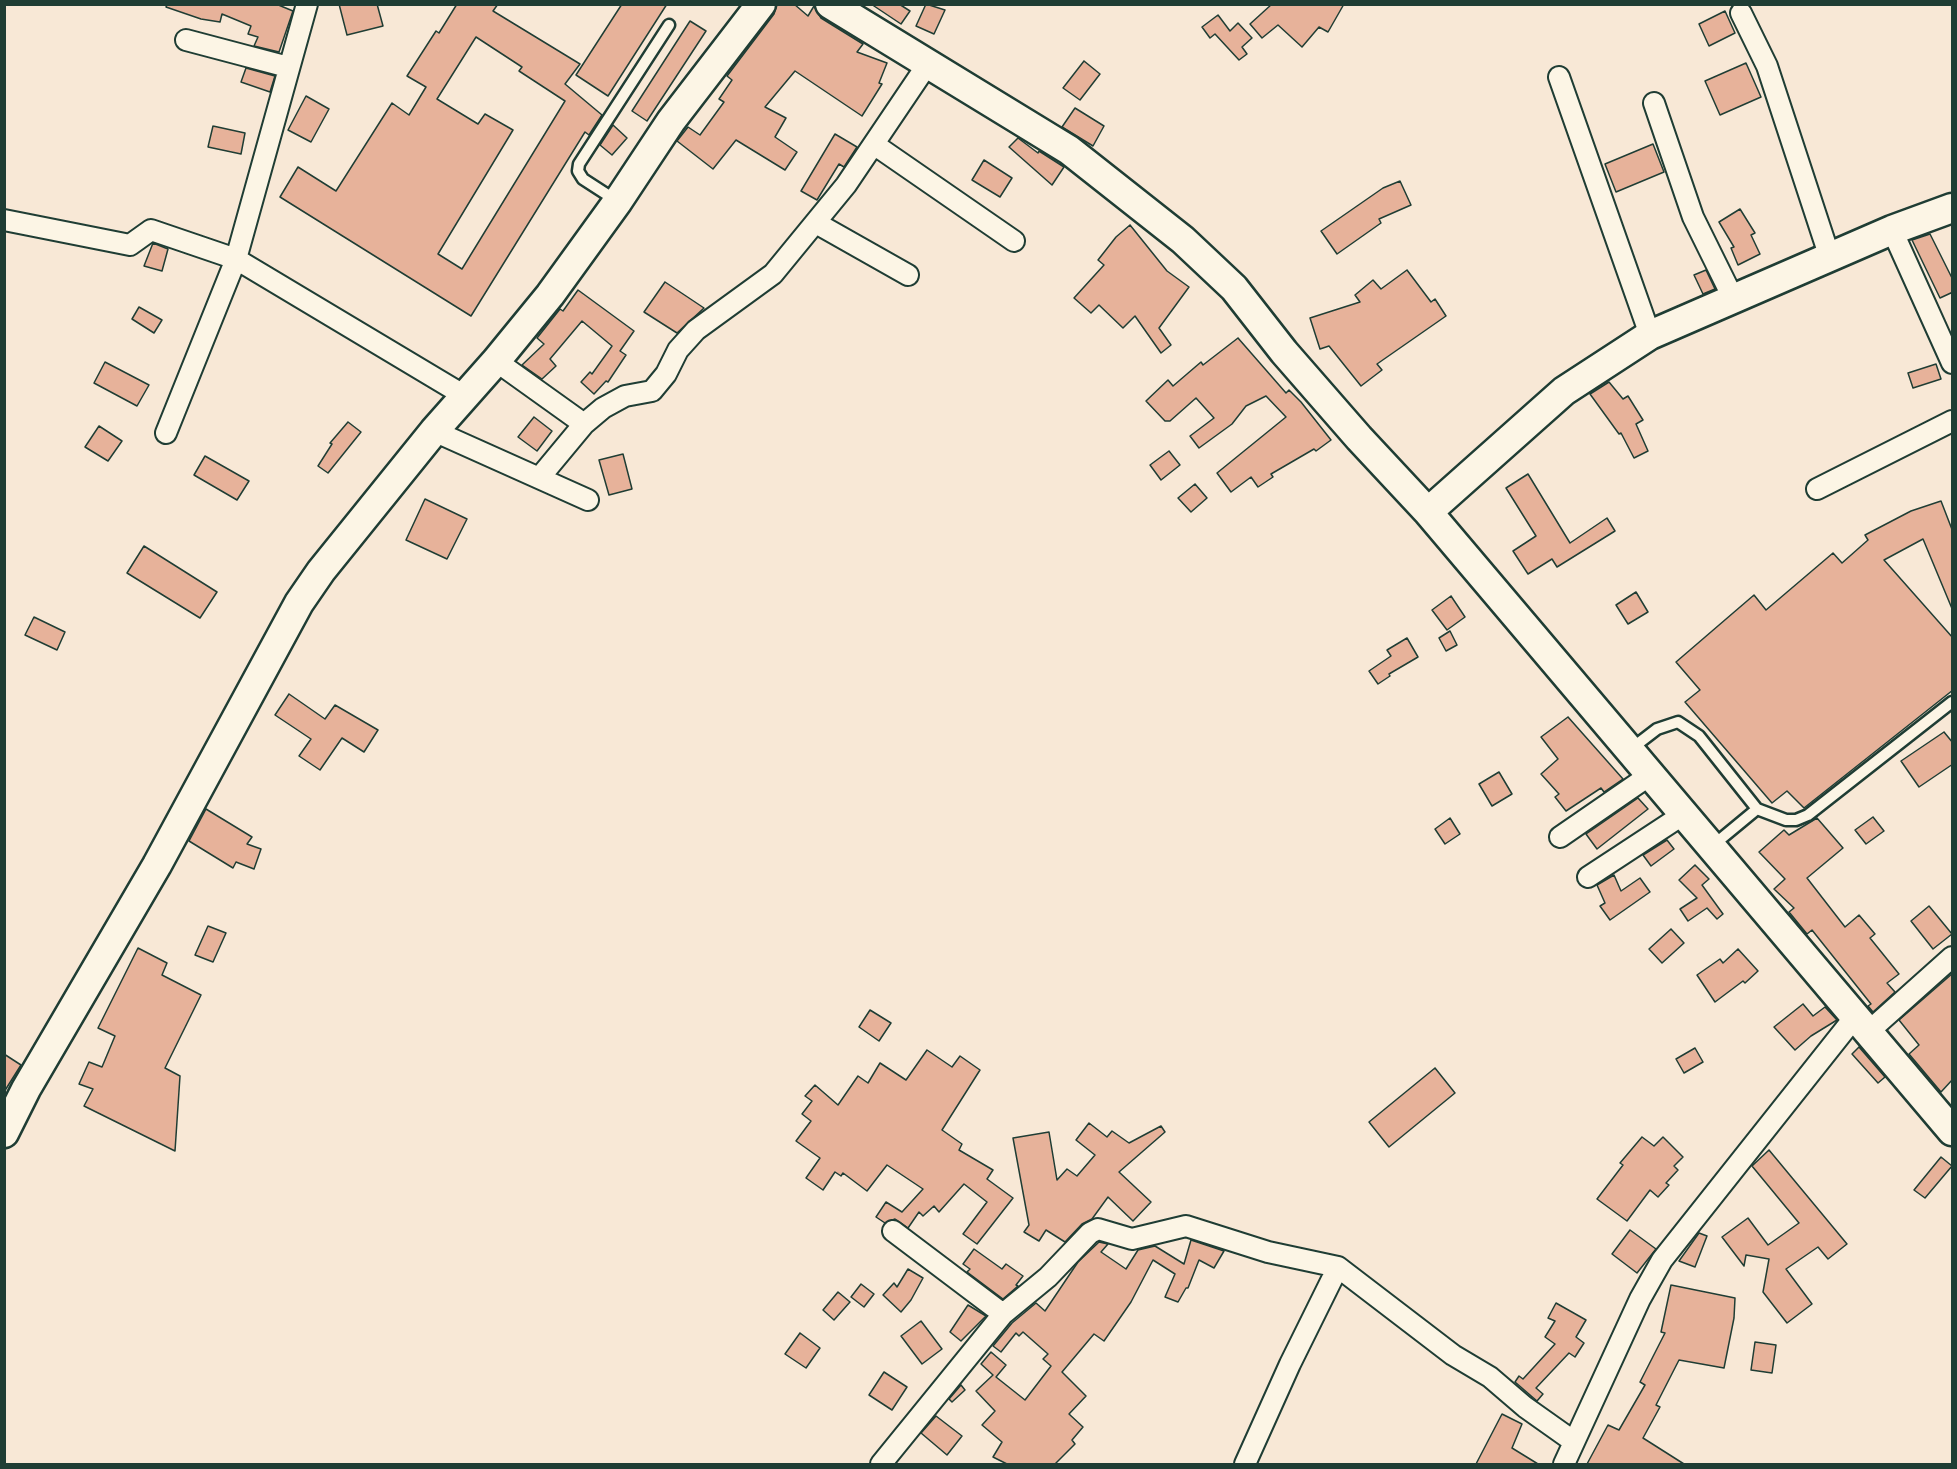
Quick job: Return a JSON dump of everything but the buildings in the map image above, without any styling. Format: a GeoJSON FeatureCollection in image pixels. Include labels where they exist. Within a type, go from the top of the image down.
{"type":"FeatureCollection","features":[{"type":"Feature","properties":{"kind":"street"},"geometry":{"type":"LineString","coordinates":[[166,433],[236,259],[307,4]]}},
{"type":"Feature","properties":{"kind":"street"},"geometry":{"type":"LineString","coordinates":[[4,1133],[89,977],[157,865],[299,603],[321,571],[434,431],[452,388],[496,361],[550,294],[607,196],[671,121],[761,4]]}},
{"type":"Feature","properties":{"kind":"street"},"geometry":{"type":"LineString","coordinates":[[830,4],[1070,150],[1183,240],[1234,288],[1284,352],[1428,512],[1860,1025],[1953,1131]]}},
{"type":"Feature","properties":{"kind":"street"},"geometry":{"type":"LineString","coordinates":[[1741,14],[1767,66],[1830,258]]}},
{"type":"Feature","properties":{"kind":"street"},"geometry":{"type":"LineString","coordinates":[[186,40],[288,67]]}},
{"type":"Feature","properties":{"kind":"street"},"geometry":{"type":"LineString","coordinates":[[540,477],[584,424],[603,408],[625,396],[652,391],[666,374],[678,350],[696,330],[774,274],[875,145],[927,65]]}},
{"type":"Feature","properties":{"kind":"street"},"geometry":{"type":"LineString","coordinates":[[1559,77],[1650,335]]}},
{"type":"Feature","properties":{"kind":"street"},"geometry":{"type":"LineString","coordinates":[[1654,103],[1693,217],[1733,298]]}},
{"type":"Feature","properties":{"kind":"street"},"geometry":{"type":"LineString","coordinates":[[875,145],[1014,242]]}},
{"type":"Feature","properties":{"kind":"street"},"geometry":{"type":"LineString","coordinates":[[1428,512],[1564,391],[1650,335],[1892,230],[1953,208]]}},
{"type":"Feature","properties":{"kind":"street"},"geometry":{"type":"LineString","coordinates":[[4,220],[129,245],[151,230],[236,259],[452,388]]}},
{"type":"Feature","properties":{"kind":"street"},"geometry":{"type":"LineString","coordinates":[[816,223],[908,275]]}},
{"type":"Feature","properties":{"kind":"street"},"geometry":{"type":"LineString","coordinates":[[1892,230],[1953,363]]}},
{"type":"Feature","properties":{"kind":"street"},"geometry":{"type":"LineString","coordinates":[[496,361],[584,424]]}},
{"type":"Feature","properties":{"kind":"street"},"geometry":{"type":"LineString","coordinates":[[1817,489],[1953,421]]}},
{"type":"Feature","properties":{"kind":"street"},"geometry":{"type":"LineString","coordinates":[[434,431],[588,500]]}},
{"type":"Feature","properties":{"kind":"street"},"geometry":{"type":"LineString","coordinates":[[1560,837],[1650,775]]}},
{"type":"Feature","properties":{"kind":"street"},"geometry":{"type":"LineString","coordinates":[[1588,877],[1684,814]]}},
{"type":"Feature","properties":{"kind":"street"},"geometry":{"type":"LineString","coordinates":[[1564,1464],[1640,1299],[1662,1260],[1860,1025],[1953,957]]}},
{"type":"Feature","properties":{"kind":"street"},"geometry":{"type":"LineString","coordinates":[[881,1464],[1003,1314],[1048,1277],[1090,1233],[1098,1229],[1132,1239],[1186,1226],[1268,1252],[1338,1267],[1453,1355],[1490,1377],[1525,1407],[1573,1441]]}},
{"type":"Feature","properties":{"kind":"street"},"geometry":{"type":"LineString","coordinates":[[893,1231],[1003,1314]]}},
{"type":"Feature","properties":{"kind":"street"},"geometry":{"type":"LineString","coordinates":[[1245,1464],[1290,1364],[1338,1267]]}},
{"type":"Feature","properties":{"kind":"lane"},"geometry":{"type":"LineString","coordinates":[[607,196],[579,176],[579,164],[669,25]]}},
{"type":"Feature","properties":{"kind":"lane"},"geometry":{"type":"LineString","coordinates":[[1629,750],[1657,729],[1678,722],[1700,736],[1757,809],[1786,820],[1803,818],[1953,702]]}},
{"type":"Feature","properties":{"kind":"lane"},"geometry":{"type":"LineString","coordinates":[[1710,847],[1757,809]]}}]}
